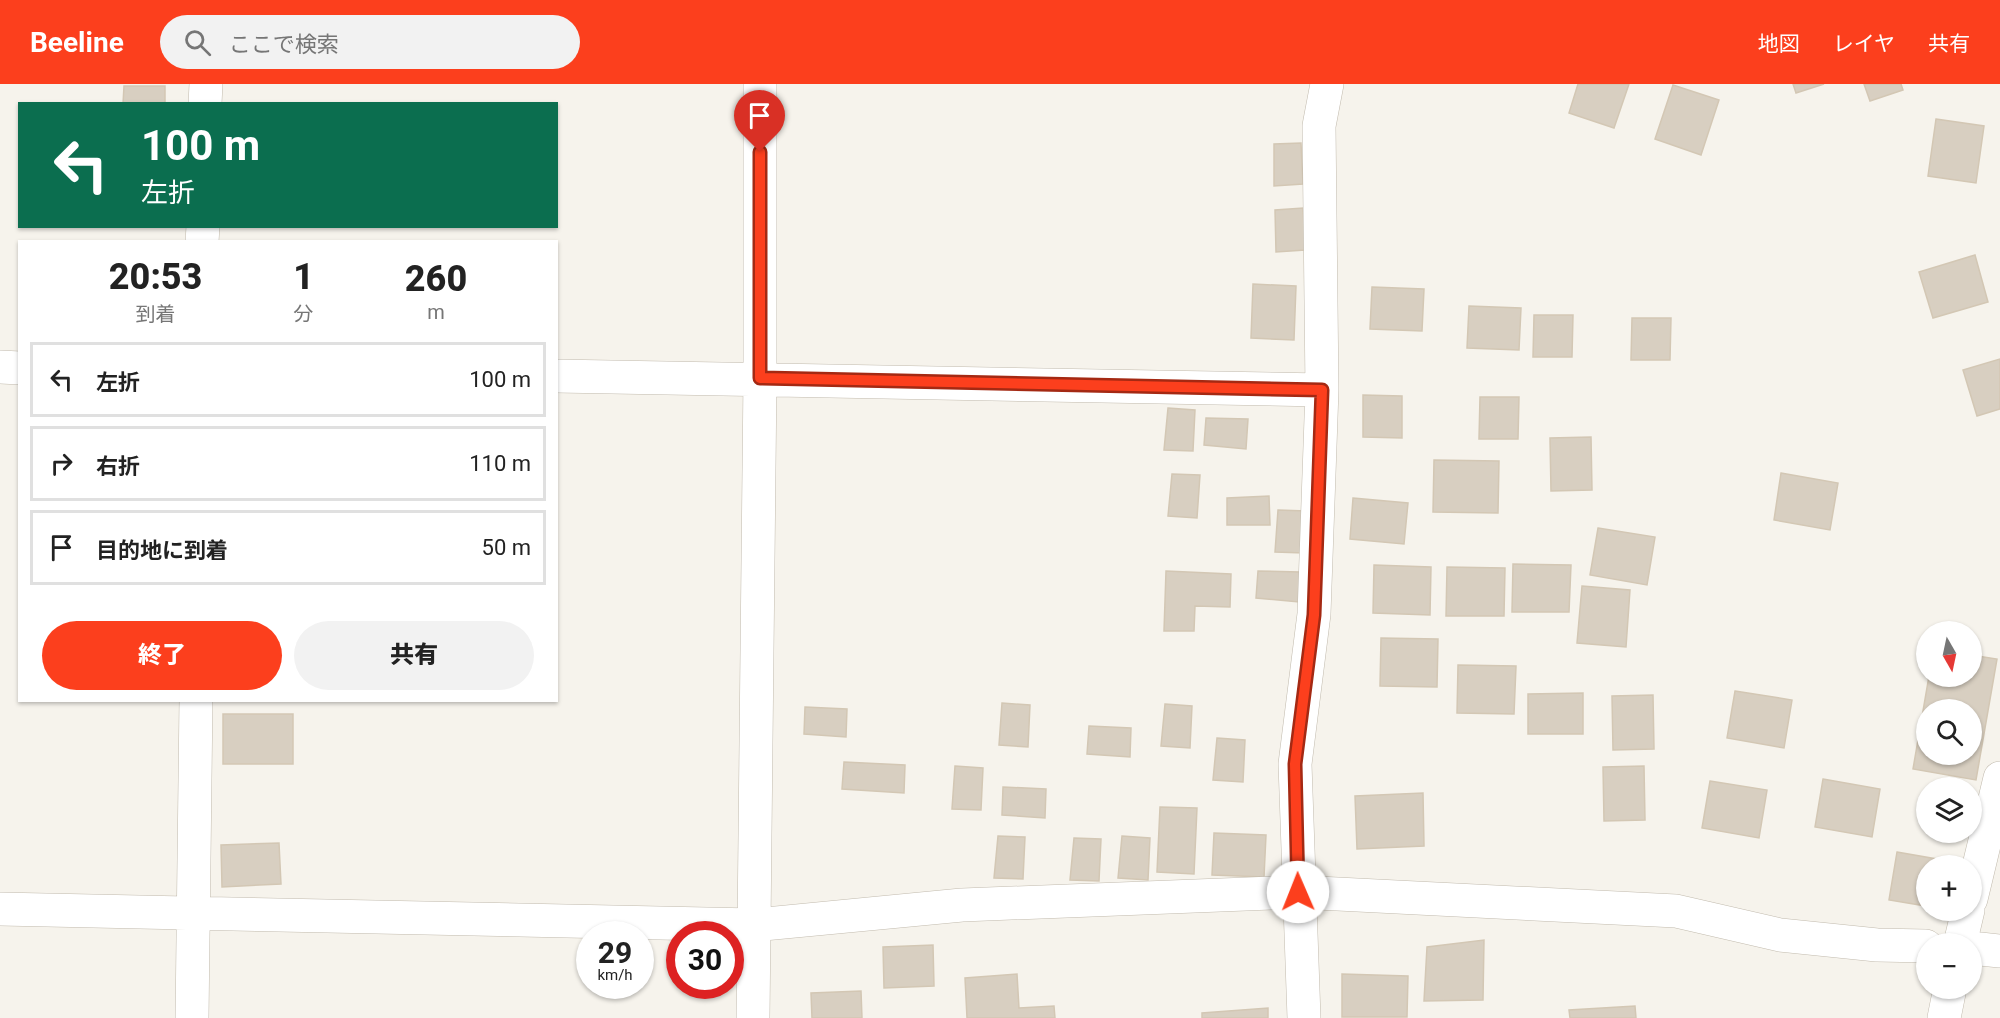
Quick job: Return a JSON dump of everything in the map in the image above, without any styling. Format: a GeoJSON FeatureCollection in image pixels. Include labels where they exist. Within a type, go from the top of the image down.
{"type":"FeatureCollection","features":[{"type":"Feature","properties":{"kind":"street"},"geometry":{"type":"LineString","coordinates":[[205,102],[206,84]]}},
{"type":"Feature","properties":{"kind":"street"},"geometry":{"type":"LineString","coordinates":[[753,1018],[760,378],[760,84]]}},
{"type":"Feature","properties":{"kind":"street"},"geometry":{"type":"LineString","coordinates":[[1304,1018],[1295,764],[1314,615],[1322,390],[1319,126],[1327,84]]}},
{"type":"Feature","properties":{"kind":"street"},"geometry":{"type":"LineString","coordinates":[[0,368],[18,368]]}},
{"type":"Feature","properties":{"kind":"street"},"geometry":{"type":"LineString","coordinates":[[558,376],[1322,390]]}},
{"type":"Feature","properties":{"kind":"street"},"geometry":{"type":"LineString","coordinates":[[192,1018],[196,702]]}},
{"type":"Feature","properties":{"kind":"street"},"geometry":{"type":"LineString","coordinates":[[1982,855],[2000,778]]}},
{"type":"Feature","properties":{"kind":"street"},"geometry":{"type":"LineString","coordinates":[[0,909],[754,925],[962,905],[1298,892],[1676,911],[1780,935],[1877,945],[1916,946]]}},
{"type":"Feature","properties":{"kind":"street"},"geometry":{"type":"LineString","coordinates":[[1982,949],[2000,951]]}},
{"type":"Feature","properties":{"kind":"street"},"geometry":{"type":"LineString","coordinates":[[1944,1018],[1948,999]]}},
{"type":"Feature","properties":{"kind":"building"},"geometry":{"type":"Polygon","coordinates":[[[1578,84],[1629,84],[1614,128],[1569,113],[1578,84]]]}},
{"type":"Feature","properties":{"kind":"building"},"geometry":{"type":"Polygon","coordinates":[[[1793,84],[1824,84],[1796,93],[1793,84]]]}},
{"type":"Feature","properties":{"kind":"building"},"geometry":{"type":"Polygon","coordinates":[[[1864,84],[1901,84],[1903,90],[1870,101],[1864,84]]]}},
{"type":"Feature","properties":{"kind":"building"},"geometry":{"type":"Polygon","coordinates":[[[1673,85],[1719,100],[1701,155],[1655,139],[1673,85]]]}},
{"type":"Feature","properties":{"kind":"building"},"geometry":{"type":"Polygon","coordinates":[[[124,86],[165,86],[165,102],[123,102],[124,86]]]}},
{"type":"Feature","properties":{"kind":"building"},"geometry":{"type":"Polygon","coordinates":[[[1936,119],[1984,126],[1976,183],[1928,176],[1936,119]]]}},
{"type":"Feature","properties":{"kind":"building"},"geometry":{"type":"Polygon","coordinates":[[[1301,143],[1303,184],[1274,186],[1274,144],[1301,143]]]}},
{"type":"Feature","properties":{"kind":"building"},"geometry":{"type":"Polygon","coordinates":[[[1303,208],[1305,250],[1276,252],[1275,210],[1303,208]]]}},
{"type":"Feature","properties":{"kind":"building"},"geometry":{"type":"Polygon","coordinates":[[[1975,255],[1988,302],[1933,318],[1919,272],[1975,255]]]}},
{"type":"Feature","properties":{"kind":"building"},"geometry":{"type":"Polygon","coordinates":[[[1253,284],[1296,286],[1294,340],[1251,338],[1253,284]]]}},
{"type":"Feature","properties":{"kind":"building"},"geometry":{"type":"Polygon","coordinates":[[[1372,287],[1424,289],[1422,331],[1370,329],[1372,287]]]}},
{"type":"Feature","properties":{"kind":"building"},"geometry":{"type":"Polygon","coordinates":[[[1469,306],[1521,308],[1519,350],[1467,348],[1469,306]]]}},
{"type":"Feature","properties":{"kind":"building"},"geometry":{"type":"Polygon","coordinates":[[[1534,315],[1573,315],[1572,357],[1533,357],[1534,315]]]}},
{"type":"Feature","properties":{"kind":"building"},"geometry":{"type":"Polygon","coordinates":[[[1632,318],[1671,318],[1670,360],[1631,360],[1632,318]]]}},
{"type":"Feature","properties":{"kind":"building"},"geometry":{"type":"Polygon","coordinates":[[[2000,359],[2000,409],[1977,416],[1963,370],[2000,359]]]}},
{"type":"Feature","properties":{"kind":"building"},"geometry":{"type":"Polygon","coordinates":[[[1363,395],[1402,396],[1402,438],[1363,437],[1363,395]]]}},
{"type":"Feature","properties":{"kind":"building"},"geometry":{"type":"Polygon","coordinates":[[[1480,397],[1519,397],[1518,439],[1479,439],[1480,397]]]}},
{"type":"Feature","properties":{"kind":"building"},"geometry":{"type":"Polygon","coordinates":[[[1168,408],[1195,410],[1193,451],[1164,450],[1168,408]]]}},
{"type":"Feature","properties":{"kind":"building"},"geometry":{"type":"Polygon","coordinates":[[[1206,418],[1248,419],[1246,449],[1204,445],[1206,418]]]}},
{"type":"Feature","properties":{"kind":"building"},"geometry":{"type":"Polygon","coordinates":[[[1591,437],[1592,490],[1551,491],[1550,438],[1591,437]]]}},
{"type":"Feature","properties":{"kind":"building"},"geometry":{"type":"Polygon","coordinates":[[[1434,460],[1499,461],[1498,513],[1433,512],[1434,460]]]}},
{"type":"Feature","properties":{"kind":"building"},"geometry":{"type":"Polygon","coordinates":[[[1781,473],[1838,483],[1830,530],[1774,520],[1781,473]]]}},
{"type":"Feature","properties":{"kind":"building"},"geometry":{"type":"Polygon","coordinates":[[[1172,474],[1200,475],[1197,518],[1168,516],[1172,474]]]}},
{"type":"Feature","properties":{"kind":"building"},"geometry":{"type":"Polygon","coordinates":[[[1269,496],[1270,525],[1227,525],[1227,498],[1269,496]]]}},
{"type":"Feature","properties":{"kind":"building"},"geometry":{"type":"Polygon","coordinates":[[[1353,498],[1408,503],[1404,544],[1350,539],[1353,498]]]}},
{"type":"Feature","properties":{"kind":"building"},"geometry":{"type":"Polygon","coordinates":[[[1278,510],[1306,511],[1304,553],[1275,552],[1278,510]]]}},
{"type":"Feature","properties":{"kind":"building"},"geometry":{"type":"Polygon","coordinates":[[[1598,528],[1655,537],[1647,585],[1590,575],[1598,528]]]}},
{"type":"Feature","properties":{"kind":"building"},"geometry":{"type":"Polygon","coordinates":[[[1513,564],[1571,565],[1569,612],[1512,612],[1513,564]]]}},
{"type":"Feature","properties":{"kind":"building"},"geometry":{"type":"Polygon","coordinates":[[[1374,565],[1431,567],[1430,615],[1373,613],[1374,565]]]}},
{"type":"Feature","properties":{"kind":"building"},"geometry":{"type":"Polygon","coordinates":[[[1447,567],[1505,568],[1504,616],[1446,616],[1447,567]]]}},
{"type":"Feature","properties":{"kind":"building"},"geometry":{"type":"Polygon","coordinates":[[[1166,571],[1231,574],[1230,607],[1195,606],[1194,631],[1164,631],[1166,571]]]}},
{"type":"Feature","properties":{"kind":"building"},"geometry":{"type":"Polygon","coordinates":[[[1258,571],[1300,572],[1299,602],[1256,598],[1258,571]]]}},
{"type":"Feature","properties":{"kind":"building"},"geometry":{"type":"Polygon","coordinates":[[[1582,586],[1630,590],[1626,647],[1577,643],[1582,586]]]}},
{"type":"Feature","properties":{"kind":"building"},"geometry":{"type":"Polygon","coordinates":[[[1381,638],[1438,639],[1437,687],[1380,686],[1381,638]]]}},
{"type":"Feature","properties":{"kind":"building"},"geometry":{"type":"Polygon","coordinates":[[[1982,657],[1997,659],[1982,745],[1982,699],[1925,699],[1927,687],[1982,687],[1982,657]]]}},
{"type":"Feature","properties":{"kind":"building"},"geometry":{"type":"Polygon","coordinates":[[[1458,665],[1516,666],[1514,714],[1457,713],[1458,665]]]}},
{"type":"Feature","properties":{"kind":"building"},"geometry":{"type":"Polygon","coordinates":[[[1735,691],[1792,700],[1784,748],[1727,738],[1735,691]]]}},
{"type":"Feature","properties":{"kind":"building"},"geometry":{"type":"Polygon","coordinates":[[[1583,693],[1583,734],[1528,734],[1528,694],[1583,693]]]}},
{"type":"Feature","properties":{"kind":"building"},"geometry":{"type":"Polygon","coordinates":[[[1653,695],[1654,749],[1613,750],[1612,696],[1653,695]]]}},
{"type":"Feature","properties":{"kind":"building"},"geometry":{"type":"Polygon","coordinates":[[[1002,703],[1030,705],[1028,747],[999,745],[1002,703]]]}},
{"type":"Feature","properties":{"kind":"building"},"geometry":{"type":"Polygon","coordinates":[[[1165,704],[1192,706],[1190,748],[1161,746],[1165,704]]]}},
{"type":"Feature","properties":{"kind":"building"},"geometry":{"type":"Polygon","coordinates":[[[805,707],[847,709],[846,737],[804,734],[805,707]]]}},
{"type":"Feature","properties":{"kind":"building"},"geometry":{"type":"Polygon","coordinates":[[[223,714],[293,714],[293,764],[223,764],[223,714]]]}},
{"type":"Feature","properties":{"kind":"building"},"geometry":{"type":"Polygon","coordinates":[[[1089,726],[1131,728],[1130,757],[1087,754],[1089,726]]]}},
{"type":"Feature","properties":{"kind":"building"},"geometry":{"type":"Polygon","coordinates":[[[1217,738],[1245,740],[1243,782],[1213,780],[1217,738]]]}},
{"type":"Feature","properties":{"kind":"building"},"geometry":{"type":"Polygon","coordinates":[[[1916,752],[1916,765],[1979,765],[1977,777],[1959,777],[1913,769],[1916,752]]]}},
{"type":"Feature","properties":{"kind":"building"},"geometry":{"type":"Polygon","coordinates":[[[844,762],[905,765],[904,793],[842,789],[844,762]]]}},
{"type":"Feature","properties":{"kind":"building"},"geometry":{"type":"Polygon","coordinates":[[[955,766],[983,768],[981,810],[952,809],[955,766]]]}},
{"type":"Feature","properties":{"kind":"building"},"geometry":{"type":"Polygon","coordinates":[[[1644,766],[1645,820],[1604,821],[1603,767],[1644,766]]]}},
{"type":"Feature","properties":{"kind":"building"},"geometry":{"type":"Polygon","coordinates":[[[1823,779],[1880,789],[1872,837],[1815,827],[1823,779]]]}},
{"type":"Feature","properties":{"kind":"building"},"geometry":{"type":"Polygon","coordinates":[[[1710,781],[1767,790],[1759,838],[1702,828],[1710,781]]]}},
{"type":"Feature","properties":{"kind":"building"},"geometry":{"type":"Polygon","coordinates":[[[1003,787],[1046,789],[1045,818],[1002,815],[1003,787]]]}},
{"type":"Feature","properties":{"kind":"building"},"geometry":{"type":"Polygon","coordinates":[[[1423,793],[1424,846],[1357,849],[1355,796],[1423,793]]]}},
{"type":"Feature","properties":{"kind":"building"},"geometry":{"type":"Polygon","coordinates":[[[1160,807],[1197,808],[1194,874],[1157,872],[1160,807]]]}},
{"type":"Feature","properties":{"kind":"building"},"geometry":{"type":"Polygon","coordinates":[[[1214,833],[1266,835],[1264,877],[1212,875],[1214,833]]]}},
{"type":"Feature","properties":{"kind":"building"},"geometry":{"type":"Polygon","coordinates":[[[998,836],[1025,837],[1023,879],[994,878],[998,836]]]}},
{"type":"Feature","properties":{"kind":"building"},"geometry":{"type":"Polygon","coordinates":[[[1122,836],[1150,838],[1148,880],[1118,878],[1122,836]]]}},
{"type":"Feature","properties":{"kind":"building"},"geometry":{"type":"Polygon","coordinates":[[[1074,838],[1101,839],[1099,881],[1070,880],[1074,838]]]}},
{"type":"Feature","properties":{"kind":"building"},"geometry":{"type":"Polygon","coordinates":[[[279,843],[281,884],[222,887],[221,845],[279,843]]]}},
{"type":"Feature","properties":{"kind":"building"},"geometry":{"type":"Polygon","coordinates":[[[1897,852],[1916,855],[1916,904],[1889,900],[1897,852]]]}},
{"type":"Feature","properties":{"kind":"building"},"geometry":{"type":"Polygon","coordinates":[[[1484,940],[1483,1000],[1424,1001],[1427,947],[1484,940]]]}},
{"type":"Feature","properties":{"kind":"building"},"geometry":{"type":"Polygon","coordinates":[[[933,945],[934,986],[884,988],[883,947],[933,945]]]}},
{"type":"Feature","properties":{"kind":"building"},"geometry":{"type":"Polygon","coordinates":[[[1017,974],[1019,1008],[1054,1006],[1055,1018],[967,1018],[965,978],[1017,974]]]}},
{"type":"Feature","properties":{"kind":"building"},"geometry":{"type":"Polygon","coordinates":[[[1342,974],[1408,976],[1407,1017],[1342,1017],[1342,974]]]}},
{"type":"Feature","properties":{"kind":"building"},"geometry":{"type":"Polygon","coordinates":[[[861,991],[862,1018],[812,1018],[811,993],[861,991]]]}},
{"type":"Feature","properties":{"kind":"building"},"geometry":{"type":"Polygon","coordinates":[[[1635,1006],[1636,1018],[1570,1018],[1569,1010],[1635,1006]]]}},
{"type":"Feature","properties":{"kind":"building"},"geometry":{"type":"Polygon","coordinates":[[[1268,1008],[1268,1018],[1202,1018],[1202,1013],[1268,1008]]]}},
{"type":"Feature","properties":{"kind":"route"},"geometry":{"type":"LineString","coordinates":[[760,152],[760,378],[1322,390],[1314,615],[1295,764],[1298,892]]}}]}
